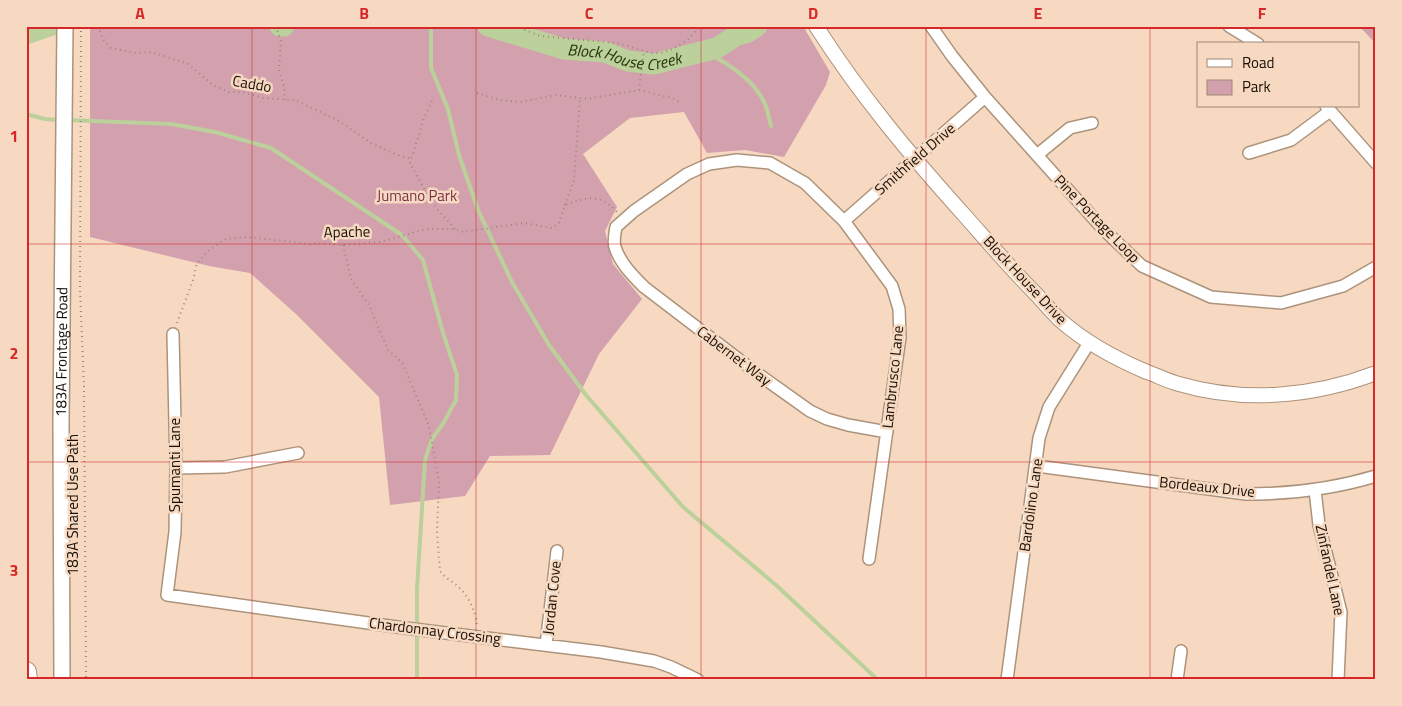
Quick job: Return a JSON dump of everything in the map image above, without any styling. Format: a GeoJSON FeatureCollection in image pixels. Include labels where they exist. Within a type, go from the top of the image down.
{"type":"FeatureCollection","features":[{"type":"Feature","properties":{"kind":"highway"},"geometry":{"type":"LineString","coordinates":[[26,672],[27,680]]}},
{"type":"Feature","properties":{"kind":"main road","name":"183A Frontage Road"},"geometry":{"type":"LineString","coordinates":[[62,680],[61,414],[65,26]]}},
{"type":"Feature","properties":{"kind":"street","name":"Block House Drive"},"geometry":{"type":"LineString","coordinates":[[816,26],[862,94],[914,159],[1059,319],[1089,343],[1129,364],[1179,384],[1215,392],[1271,396],[1302,393],[1330,388],[1376,373]]}},
{"type":"Feature","properties":{"kind":"street","name":"Pine Portage Loop"},"geometry":{"type":"LineString","coordinates":[[931,26],[985,97],[1104,230],[1142,266],[1211,297],[1281,303],[1343,286],[1376,267]]}},
{"type":"Feature","properties":{"kind":"street"},"geometry":{"type":"LineString","coordinates":[[1229,26],[1255,42]]}},
{"type":"Feature","properties":{"kind":"street","name":"Smithfield Drive"},"geometry":{"type":"LineString","coordinates":[[844,221],[985,97]]}},
{"type":"Feature","properties":{"kind":"street"},"geometry":{"type":"LineString","coordinates":[[1249,153],[1291,140],[1328,109],[1376,162]]}},
{"type":"Feature","properties":{"kind":"street"},"geometry":{"type":"LineString","coordinates":[[1037,155],[1070,128],[1092,123]]}},
{"type":"Feature","properties":{"kind":"street","name":"Lambrusco Lane"},"geometry":{"type":"LineString","coordinates":[[615,237],[616,227],[624,219],[687,174],[709,164],[737,160],[770,164],[805,183],[844,221],[892,286],[899,309],[900,337],[869,559]]}},
{"type":"Feature","properties":{"kind":"street","name":"Cabernet Way"},"geometry":{"type":"LineString","coordinates":[[615,237],[614,246],[622,262],[644,287],[758,374],[810,411],[827,419],[887,432]]}},
{"type":"Feature","properties":{"kind":"street","name":"Spumanti Lane"},"geometry":{"type":"LineString","coordinates":[[167,595],[175,532],[176,468],[173,334]]}},
{"type":"Feature","properties":{"kind":"street","name":"Bardolino Lane"},"geometry":{"type":"LineString","coordinates":[[1007,680],[1037,466],[1039,438],[1049,407],[1089,343]]}},
{"type":"Feature","properties":{"kind":"street"},"geometry":{"type":"LineString","coordinates":[[176,468],[225,467],[298,453]]}},
{"type":"Feature","properties":{"kind":"street","name":"Bordeaux Drive"},"geometry":{"type":"LineString","coordinates":[[1037,466],[1246,494],[1277,494],[1315,490],[1335,487],[1376,476]]}},
{"type":"Feature","properties":{"kind":"street","name":"Zinfandel Lane"},"geometry":{"type":"LineString","coordinates":[[1315,490],[1319,525],[1341,612],[1338,680]]}},
{"type":"Feature","properties":{"kind":"street","name":"Jordan Cove"},"geometry":{"type":"LineString","coordinates":[[546,645],[557,551]]}},
{"type":"Feature","properties":{"kind":"street","name":"Chardonnay Crossing"},"geometry":{"type":"LineString","coordinates":[[167,595],[397,627],[601,652],[672,666],[698,680]]}},
{"type":"Feature","properties":{"kind":"street"},"geometry":{"type":"LineString","coordinates":[[1176,680],[1181,651]]}},
{"type":"Feature","properties":{"kind":"path","name":"183A Shared Use Path"},"geometry":{"type":"LineString","coordinates":[[81,26],[80,290],[84,386],[86,680]]}},
{"type":"Feature","properties":{"kind":"path","name":"Caddo"},"geometry":{"type":"LineString","coordinates":[[98,26],[103,39],[111,48],[136,53],[152,52],[188,64],[213,85],[229,92],[244,92],[263,98],[295,100],[339,121],[371,143],[395,154],[412,159]]}},
{"type":"Feature","properties":{"kind":"path"},"geometry":{"type":"LineString","coordinates":[[276,26],[281,42],[279,71],[284,86],[285,100]]}},
{"type":"Feature","properties":{"kind":"path"},"geometry":{"type":"LineString","coordinates":[[515,26],[540,36],[555,39],[617,43],[651,53],[661,53],[673,49],[690,38],[699,26]]}},
{"type":"Feature","properties":{"kind":"path"},"geometry":{"type":"LineString","coordinates":[[601,26],[612,28],[627,26]]}},
{"type":"Feature","properties":{"kind":"path"},"geometry":{"type":"LineString","coordinates":[[639,90],[644,51]]}},
{"type":"Feature","properties":{"kind":"path"},"geometry":{"type":"LineString","coordinates":[[477,93],[499,100],[520,102],[557,95],[588,99],[639,90],[672,98],[682,103]]}},
{"type":"Feature","properties":{"kind":"path","name":"Apache"},"geometry":{"type":"LineString","coordinates":[[173,334],[193,280],[197,263],[208,250],[226,238],[248,237],[309,244],[343,245],[380,242],[426,229],[455,229],[463,232],[524,223],[552,228],[559,224],[574,180],[580,98]]}},
{"type":"Feature","properties":{"kind":"path"},"geometry":{"type":"LineString","coordinates":[[432,101],[424,118],[411,167],[432,203],[455,229]]}},
{"type":"Feature","properties":{"kind":"path"},"geometry":{"type":"LineString","coordinates":[[565,205],[587,197],[602,200],[612,206],[624,219]]}},
{"type":"Feature","properties":{"kind":"path"},"geometry":{"type":"LineString","coordinates":[[343,245],[351,279],[369,305],[388,350],[402,362],[428,426],[439,482],[438,532],[440,571],[443,576],[462,590],[473,609],[477,622],[478,636]]}},
{"type":"Feature","properties":{"kind":"green space","name":"Jumano Park"},"geometry":{"type":"Polygon","coordinates":[[[90,26],[803,26],[830,72],[826,85],[784,157],[745,150],[707,153],[684,112],[630,118],[583,154],[617,207],[605,231],[613,264],[642,299],[599,354],[550,455],[490,456],[465,496],[390,505],[379,397],[297,315],[250,273],[209,266],[90,237],[90,26]]]}},
{"type":"Feature","properties":{"kind":"green space"},"geometry":{"type":"Polygon","coordinates":[[[1359,26],[1376,26],[1376,44],[1359,26]]]}},
{"type":"Feature","properties":{"kind":"shaded area"},"geometry":{"type":"Polygon","coordinates":[[[34,26],[82,26],[26,45],[26,29],[34,26]]]}},
{"type":"Feature","properties":{"kind":"waterway"},"geometry":{"type":"LineString","coordinates":[[429,26],[431,30],[431,68],[448,109],[459,155],[478,210],[512,282],[549,345],[586,395],[683,507],[776,585],[878,680]]}},
{"type":"Feature","properties":{"kind":"waterway","name":"Block House Creek"},"geometry":{"type":"LineString","coordinates":[[488,26],[564,49],[605,52],[628,61],[654,64],[717,48],[737,35],[748,32],[757,26]]}},
{"type":"Feature","properties":{"kind":"waterway"},"geometry":{"type":"LineString","coordinates":[[704,51],[731,66],[747,79],[765,104],[771,126]]}},
{"type":"Feature","properties":{"kind":"waterway"},"geometry":{"type":"LineString","coordinates":[[26,114],[45,119],[60,120]]}},
{"type":"Feature","properties":{"kind":"waterway"},"geometry":{"type":"LineString","coordinates":[[67,120],[171,124],[215,132],[271,148],[402,235],[423,260],[443,333],[457,375],[456,400],[432,439],[425,460],[417,589],[417,680]]}}]}
